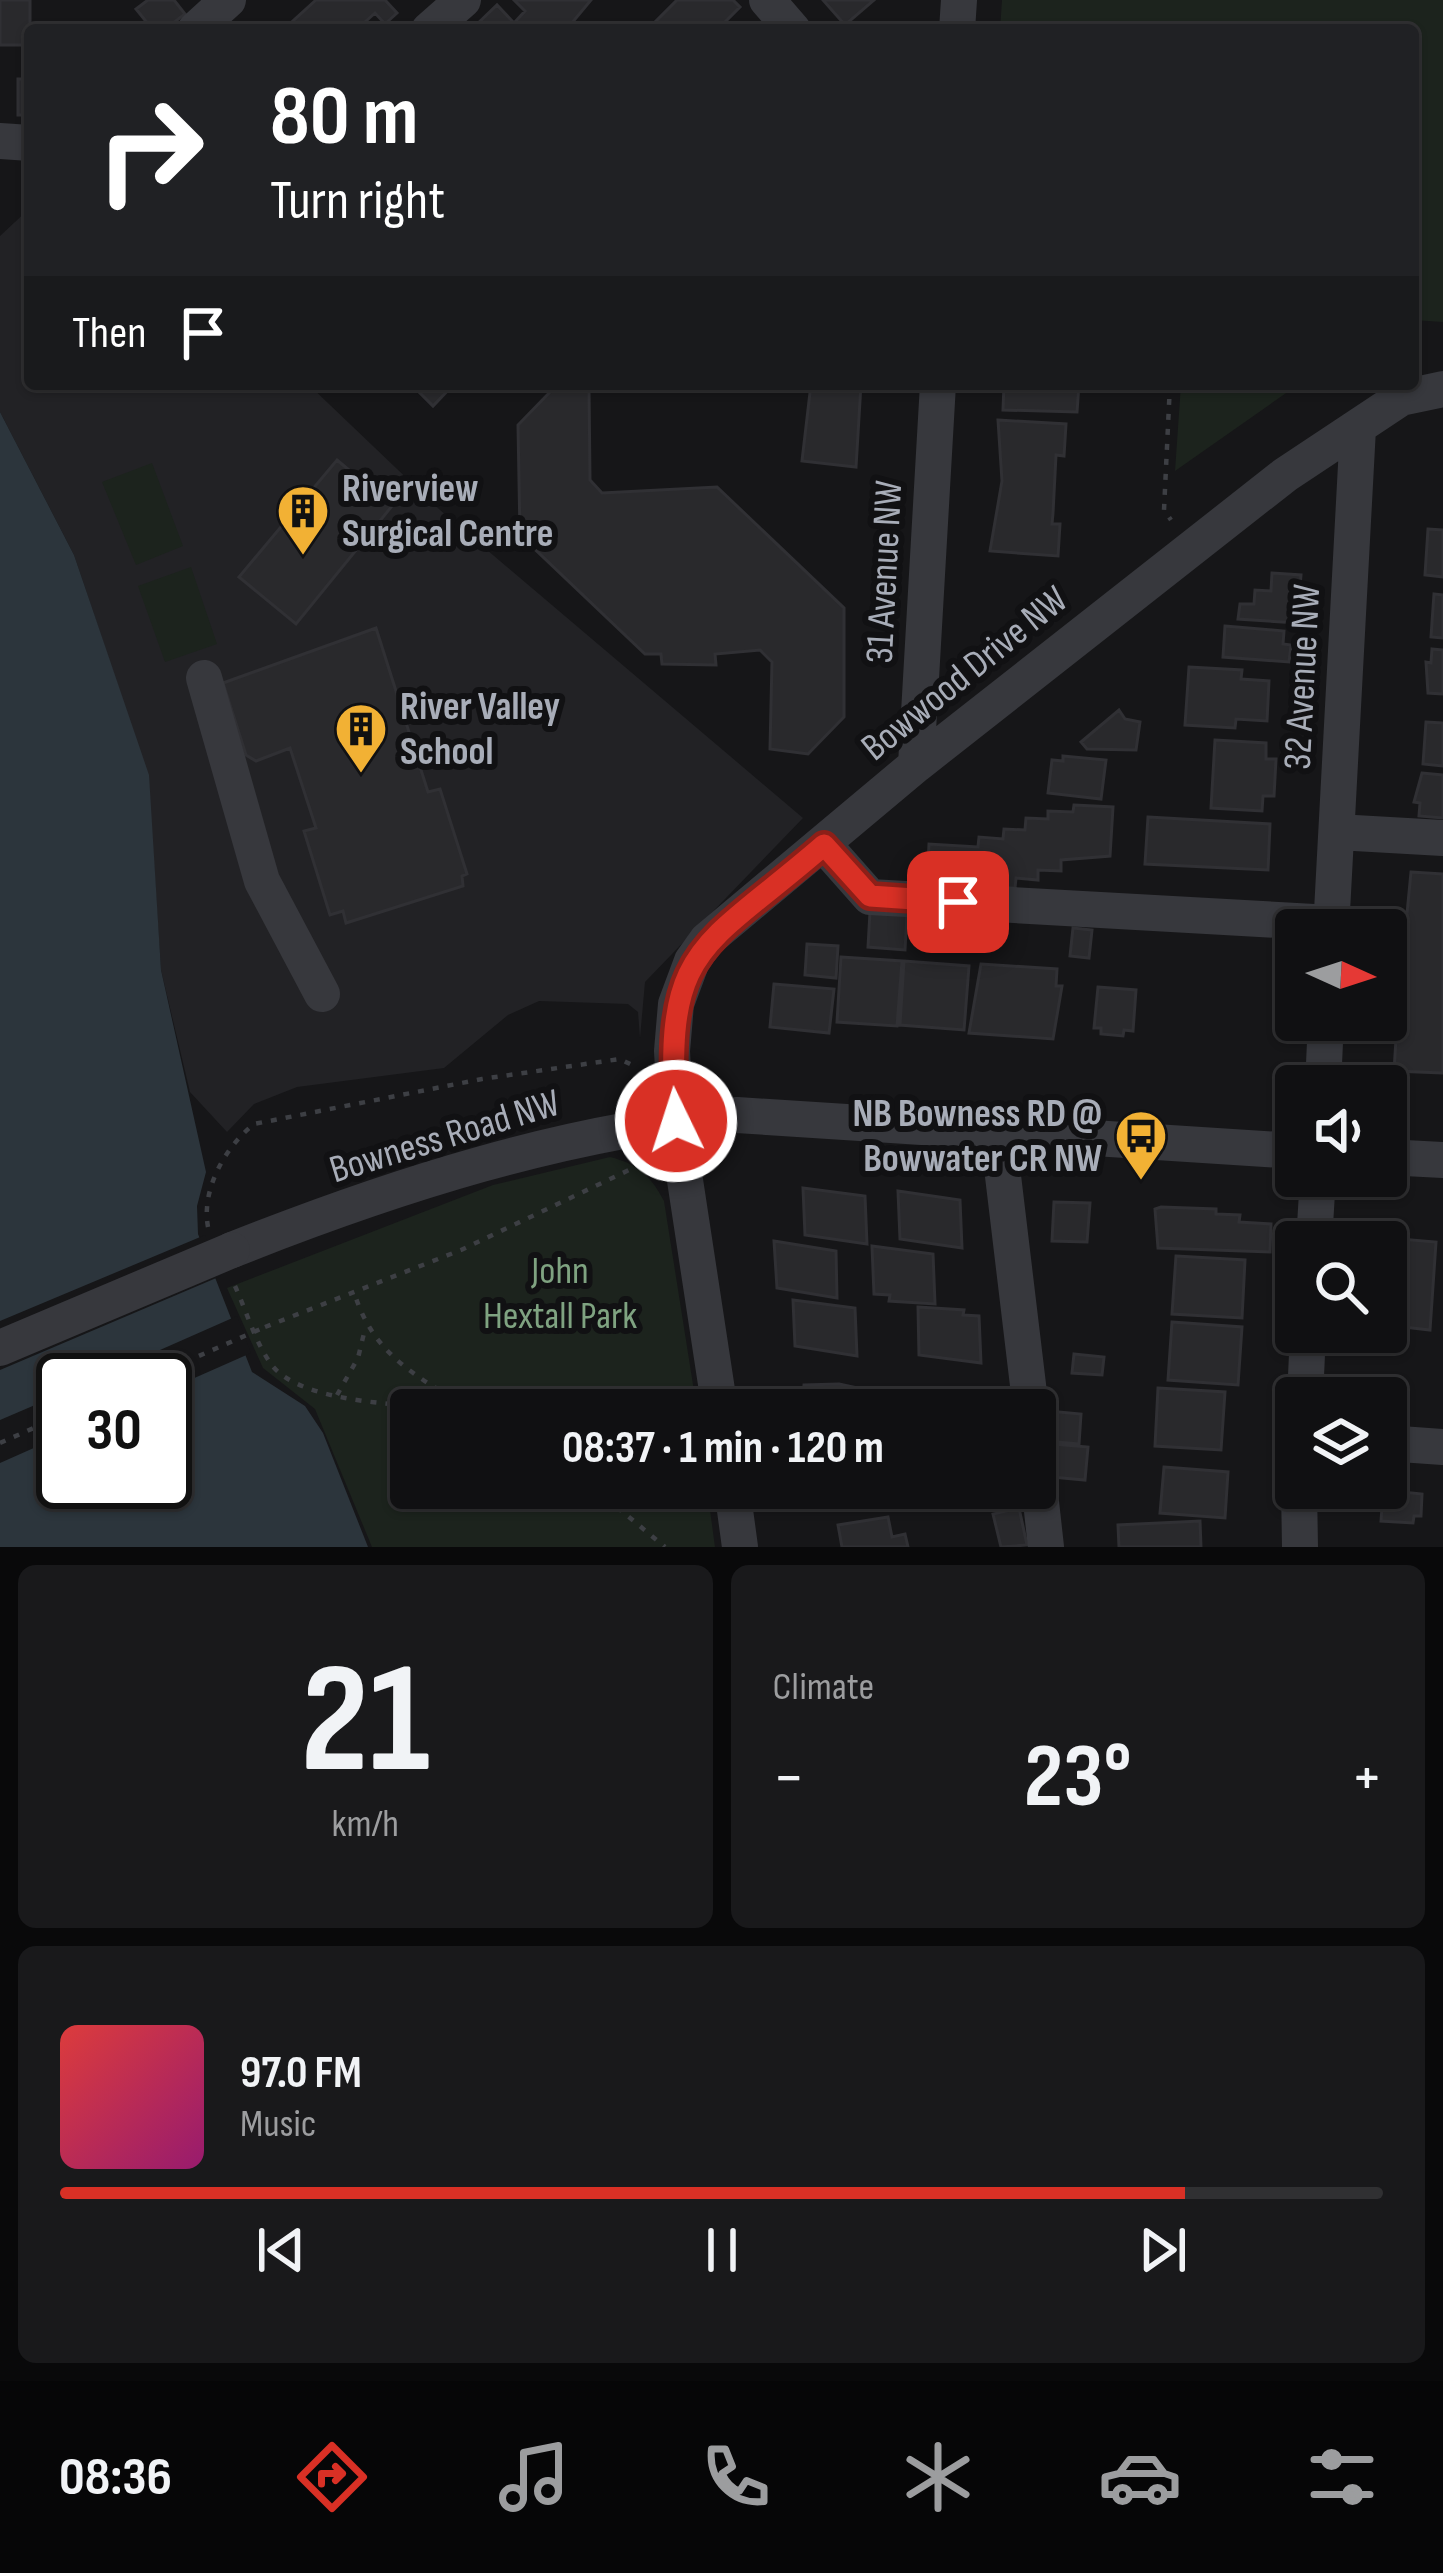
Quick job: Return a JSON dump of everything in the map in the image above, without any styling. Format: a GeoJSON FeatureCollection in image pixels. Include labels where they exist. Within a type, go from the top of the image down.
{"type":"FeatureCollection","features":[{"type":"Feature","properties":{"kind":"street"},"geometry":{"type":"LineString","coordinates":[[202,24],[228,0]]}},
{"type":"Feature","properties":{"kind":"street"},"geometry":{"type":"LineString","coordinates":[[437,24],[463,0]]}},
{"type":"Feature","properties":{"kind":"street","name":"Bowwood Drive NW"},"geometry":{"type":"LineString","coordinates":[[717,1389],[676,1121],[672,1051],[676,1004],[692,961],[707,940],[916,765],[1190,550],[1401,398],[1443,389]]}},
{"type":"Feature","properties":{"kind":"street","name":"31 Avenue NW"},"geometry":{"type":"LineString","coordinates":[[916,765],[938,390]]}},
{"type":"Feature","properties":{"kind":"street","name":"32 Avenue NW"},"geometry":{"type":"LineString","coordinates":[[1332,909],[1358,428]]}},
{"type":"Feature","properties":{"kind":"street"},"geometry":{"type":"LineString","coordinates":[[204,678],[262,881],[322,994]]}},
{"type":"Feature","properties":{"kind":"street"},"geometry":{"type":"LineString","coordinates":[[1337,832],[1443,838]]}},
{"type":"Feature","properties":{"kind":"street"},"geometry":{"type":"LineString","coordinates":[[824,845],[870,896],[1275,922]]}},
{"type":"Feature","properties":{"kind":"street","name":"Bowness Road NW"},"geometry":{"type":"LineString","coordinates":[[0,1348],[232,1250],[476,1166],[676,1121],[737,1115],[1275,1150]]}},
{"type":"Feature","properties":{"kind":"street"},"geometry":{"type":"LineString","coordinates":[[998,1134],[1028,1389]]}},
{"type":"Feature","properties":{"kind":"street"},"geometry":{"type":"LineString","coordinates":[[1407,1157],[1443,1160]]}},
{"type":"Feature","properties":{"kind":"street"},"geometry":{"type":"LineString","coordinates":[[1407,1444],[1443,1447]]}},
{"type":"Feature","properties":{"kind":"street"},"geometry":{"type":"LineString","coordinates":[[735,1509],[740,1547]]}},
{"type":"Feature","properties":{"kind":"street"},"geometry":{"type":"LineString","coordinates":[[1042,1509],[1046,1547]]}},
{"type":"Feature","properties":{"kind":"street"},"geometry":{"type":"LineString","coordinates":[[1299,1509],[1300,1547]]}},
{"type":"Feature","properties":{"kind":"path"},"geometry":{"type":"LineString","coordinates":[[1170,390],[1164,510],[1190,550]]}},
{"type":"Feature","properties":{"kind":"path"},"geometry":{"type":"LineString","coordinates":[[192,1359],[356,1295],[646,1166]]}},
{"type":"Feature","properties":{"kind":"path"},"geometry":{"type":"LineString","coordinates":[[356,1295],[365,1327],[399,1367],[438,1389]]}},
{"type":"Feature","properties":{"kind":"path"},"geometry":{"type":"LineString","coordinates":[[365,1327],[358,1358],[337,1395],[390,1403]]}},
{"type":"Feature","properties":{"kind":"path"},"geometry":{"type":"LineString","coordinates":[[0,1443],[36,1427]]}},
{"type":"Feature","properties":{"kind":"path"},"geometry":{"type":"LineString","coordinates":[[619,1509],[665,1547]]}},
{"type":"Feature","properties":{"kind":"shaded area"},"geometry":{"type":"Polygon","coordinates":[[[24,214],[24,390],[314,390],[440,510],[803,818],[645,982],[640,1038],[638,1012],[628,1004],[539,1001],[508,1015],[444,1068],[297,1087],[254,1104],[227,1132],[190,1092],[161,970],[148,775],[74,555],[0,412],[0,236],[24,214]]]}},
{"type":"Feature","properties":{"kind":"shaded area"},"geometry":{"type":"Polygon","coordinates":[[[0,412],[74,555],[149,775],[161,970],[206,1172],[197,1206],[198,1234],[252,1372],[305,1406],[323,1433],[368,1547],[0,1547],[0,412]]]}},
{"type":"Feature","properties":{"kind":"green space"},"geometry":{"type":"Polygon","coordinates":[[[1002,0],[1443,0],[1443,322],[1419,320],[1419,24],[1000,24],[1002,0]]]}},
{"type":"Feature","properties":{"kind":"green space"},"geometry":{"type":"Polygon","coordinates":[[[1181,390],[1290,390],[1175,471],[1181,390]]]}},
{"type":"Feature","properties":{"kind":"green space"},"geometry":{"type":"Polygon","coordinates":[[[152,463],[183,546],[136,565],[102,482],[152,463]]]}},
{"type":"Feature","properties":{"kind":"green space"},"geometry":{"type":"Polygon","coordinates":[[[191,567],[217,644],[165,662],[138,586],[191,567]]]}},
{"type":"Feature","properties":{"kind":"green space","name":"John Hextall Park"},"geometry":{"type":"Polygon","coordinates":[[[610,1157],[643,1172],[664,1201],[694,1389],[390,1389],[390,1509],[710,1509],[715,1547],[372,1547],[315,1409],[263,1368],[227,1288],[493,1185],[610,1157]]]}},
{"type":"Feature","properties":{"kind":"pier"},"geometry":{"type":"Polygon","coordinates":[[[205,1235],[221,1276],[0,1370],[0,1321],[205,1235]]]}},
{"type":"Feature","properties":{"kind":"pier"},"geometry":{"type":"Polygon","coordinates":[[[237,1316],[251,1353],[192,1379],[192,1353],[153,1353],[237,1316]]]}},
{"type":"Feature","properties":{"kind":"pier"},"geometry":{"type":"Polygon","coordinates":[[[36,1405],[36,1447],[0,1463],[0,1420],[36,1405]]]}},
{"type":"Feature","properties":{"kind":"building"},"geometry":{"type":"Polygon","coordinates":[[[0,0],[30,0],[24,45],[0,45],[0,0]]]}},
{"type":"Feature","properties":{"kind":"building"},"geometry":{"type":"Polygon","coordinates":[[[148,0],[174,0],[185,14],[172,24],[148,24],[136,9],[148,0]]]}},
{"type":"Feature","properties":{"kind":"building"},"geometry":{"type":"Polygon","coordinates":[[[316,0],[385,0],[397,13],[385,24],[375,13],[363,24],[290,24],[316,0]]]}},
{"type":"Feature","properties":{"kind":"building"},"geometry":{"type":"Polygon","coordinates":[[[514,0],[591,0],[571,24],[477,24],[497,5],[514,23],[525,11],[514,0]]]}},
{"type":"Feature","properties":{"kind":"building"},"geometry":{"type":"Polygon","coordinates":[[[677,0],[733,0],[740,7],[723,24],[653,24],[677,0]]]}},
{"type":"Feature","properties":{"kind":"building"},"geometry":{"type":"Polygon","coordinates":[[[823,0],[874,0],[846,24],[823,0]]]}},
{"type":"Feature","properties":{"kind":"building"},"geometry":{"type":"Polygon","coordinates":[[[18,79],[24,79],[24,115],[18,115],[18,79]]]}},
{"type":"Feature","properties":{"kind":"building"},"geometry":{"type":"Polygon","coordinates":[[[417,390],[448,390],[433,406],[417,390]]]}},
{"type":"Feature","properties":{"kind":"building"},"geometry":{"type":"Polygon","coordinates":[[[552,390],[589,390],[590,480],[602,493],[717,487],[844,608],[844,717],[808,754],[770,749],[772,662],[760,650],[715,654],[716,665],[662,664],[661,654],[645,654],[520,535],[518,425],[552,390]]]}},
{"type":"Feature","properties":{"kind":"building"},"geometry":{"type":"Polygon","coordinates":[[[810,390],[861,390],[856,467],[802,461],[810,390]]]}},
{"type":"Feature","properties":{"kind":"building"},"geometry":{"type":"Polygon","coordinates":[[[1004,390],[1079,390],[1077,412],[1003,410],[1004,390]]]}},
{"type":"Feature","properties":{"kind":"building"},"geometry":{"type":"Polygon","coordinates":[[[998,420],[1066,424],[1064,456],[1056,455],[1052,524],[1060,524],[1058,556],[990,551],[1002,481],[998,420]]]}},
{"type":"Feature","properties":{"kind":"building","name":"Riverview Surgical Centre"},"geometry":{"type":"Polygon","coordinates":[[[337,460],[392,506],[296,624],[239,577],[337,460]]]}},
{"type":"Feature","properties":{"kind":"building"},"geometry":{"type":"Polygon","coordinates":[[[1428,529],[1443,530],[1443,577],[1425,575],[1428,529]]]}},
{"type":"Feature","properties":{"kind":"building"},"geometry":{"type":"Polygon","coordinates":[[[1272,573],[1301,575],[1297,623],[1238,619],[1240,604],[1254,604],[1255,590],[1271,591],[1272,573]]]}},
{"type":"Feature","properties":{"kind":"building"},"geometry":{"type":"Polygon","coordinates":[[[1434,594],[1443,595],[1443,638],[1431,637],[1434,594]]]}},
{"type":"Feature","properties":{"kind":"building"},"geometry":{"type":"Polygon","coordinates":[[[1225,626],[1284,631],[1283,644],[1291,645],[1289,662],[1223,657],[1225,626]]]}},
{"type":"Feature","properties":{"kind":"building","name":"River Valley School"},"geometry":{"type":"Polygon","coordinates":[[[376,628],[428,792],[440,789],[467,874],[462,876],[463,886],[346,923],[343,911],[330,915],[304,831],[316,828],[290,748],[256,761],[246,755],[223,683],[376,628]]]}},
{"type":"Feature","properties":{"kind":"building"},"geometry":{"type":"Polygon","coordinates":[[[1432,649],[1443,650],[1443,694],[1428,693],[1426,662],[1431,663],[1432,649]]]}},
{"type":"Feature","properties":{"kind":"building"},"geometry":{"type":"Polygon","coordinates":[[[1189,667],[1242,670],[1241,679],[1269,681],[1267,721],[1236,719],[1235,728],[1185,725],[1189,667]]]}},
{"type":"Feature","properties":{"kind":"building"},"geometry":{"type":"Polygon","coordinates":[[[1119,710],[1125,719],[1140,722],[1136,750],[1087,749],[1081,742],[1119,710]]]}},
{"type":"Feature","properties":{"kind":"building"},"geometry":{"type":"Polygon","coordinates":[[[1426,722],[1443,723],[1443,766],[1423,764],[1426,722]]]}},
{"type":"Feature","properties":{"kind":"building"},"geometry":{"type":"Polygon","coordinates":[[[1215,740],[1266,743],[1266,759],[1276,759],[1274,796],[1263,796],[1262,811],[1211,808],[1215,740]]]}},
{"type":"Feature","properties":{"kind":"building"},"geometry":{"type":"Polygon","coordinates":[[[1063,756],[1106,760],[1101,799],[1048,793],[1052,760],[1063,761],[1063,756]]]}},
{"type":"Feature","properties":{"kind":"building"},"geometry":{"type":"Polygon","coordinates":[[[1422,773],[1443,775],[1443,818],[1419,816],[1420,803],[1414,802],[1422,773]]]}},
{"type":"Feature","properties":{"kind":"building"},"geometry":{"type":"Polygon","coordinates":[[[1074,805],[1113,807],[1110,856],[1061,860],[1061,871],[1038,870],[1038,880],[1016,878],[1015,888],[927,883],[929,844],[978,847],[979,837],[1003,839],[1004,829],[1025,830],[1026,818],[1048,819],[1048,811],[1073,812],[1074,805]]]}},
{"type":"Feature","properties":{"kind":"building"},"geometry":{"type":"Polygon","coordinates":[[[1148,817],[1270,824],[1268,870],[1145,864],[1148,817]]]}},
{"type":"Feature","properties":{"kind":"building"},"geometry":{"type":"Polygon","coordinates":[[[1411,872],[1443,874],[1443,1073],[1407,1072],[1407,1065],[1394,1065],[1396,1041],[1407,1041],[1411,872]]]}},
{"type":"Feature","properties":{"kind":"building"},"geometry":{"type":"Polygon","coordinates":[[[870,912],[907,914],[905,950],[868,947],[870,912]]]}},
{"type":"Feature","properties":{"kind":"building"},"geometry":{"type":"Polygon","coordinates":[[[1073,928],[1092,930],[1089,958],[1070,956],[1073,928]]]}},
{"type":"Feature","properties":{"kind":"building"},"geometry":{"type":"Polygon","coordinates":[[[807,944],[838,946],[836,978],[805,975],[807,944]]]}},
{"type":"Feature","properties":{"kind":"building"},"geometry":{"type":"Polygon","coordinates":[[[841,957],[902,961],[897,1026],[837,1022],[841,957]]]}},
{"type":"Feature","properties":{"kind":"building"},"geometry":{"type":"Polygon","coordinates":[[[904,961],[969,966],[964,1030],[900,1025],[904,961]]]}},
{"type":"Feature","properties":{"kind":"building"},"geometry":{"type":"Polygon","coordinates":[[[981,964],[1057,969],[1056,986],[1062,986],[1053,1039],[969,1033],[981,964]]]}},
{"type":"Feature","properties":{"kind":"building"},"geometry":{"type":"Polygon","coordinates":[[[774,984],[834,989],[829,1033],[770,1027],[774,984]]]}},
{"type":"Feature","properties":{"kind":"building"},"geometry":{"type":"Polygon","coordinates":[[[1098,987],[1136,990],[1133,1031],[1124,1030],[1123,1036],[1101,1034],[1101,1028],[1094,1028],[1098,987]]]}},
{"type":"Feature","properties":{"kind":"building"},"geometry":{"type":"Polygon","coordinates":[[[803,1188],[865,1196],[867,1244],[805,1235],[803,1188]]]}},
{"type":"Feature","properties":{"kind":"building"},"geometry":{"type":"Polygon","coordinates":[[[898,1191],[960,1200],[962,1248],[900,1239],[898,1191]]]}},
{"type":"Feature","properties":{"kind":"building"},"geometry":{"type":"Polygon","coordinates":[[[1054,1202],[1090,1203],[1087,1242],[1052,1241],[1054,1202]]]}},
{"type":"Feature","properties":{"kind":"building"},"geometry":{"type":"Polygon","coordinates":[[[1155,1209],[1216,1209],[1216,1214],[1240,1215],[1239,1222],[1271,1224],[1270,1252],[1158,1248],[1155,1209]]]}},
{"type":"Feature","properties":{"kind":"building"},"geometry":{"type":"Polygon","coordinates":[[[1407,1240],[1436,1242],[1430,1330],[1407,1327],[1407,1240]]]}},
{"type":"Feature","properties":{"kind":"building"},"geometry":{"type":"Polygon","coordinates":[[[774,1241],[836,1251],[837,1298],[777,1288],[774,1241]]]}},
{"type":"Feature","properties":{"kind":"building"},"geometry":{"type":"Polygon","coordinates":[[[872,1246],[933,1254],[935,1304],[889,1301],[890,1295],[874,1294],[872,1246]]]}},
{"type":"Feature","properties":{"kind":"building"},"geometry":{"type":"Polygon","coordinates":[[[1176,1256],[1245,1260],[1242,1318],[1172,1314],[1176,1256]]]}},
{"type":"Feature","properties":{"kind":"building"},"geometry":{"type":"Polygon","coordinates":[[[793,1300],[855,1308],[857,1356],[795,1346],[793,1300]]]}},
{"type":"Feature","properties":{"kind":"building"},"geometry":{"type":"Polygon","coordinates":[[[918,1307],[964,1310],[963,1315],[979,1316],[981,1363],[919,1355],[918,1307]]]}},
{"type":"Feature","properties":{"kind":"building"},"geometry":{"type":"Polygon","coordinates":[[[1172,1322],[1242,1327],[1238,1385],[1168,1380],[1172,1322]]]}},
{"type":"Feature","properties":{"kind":"building"},"geometry":{"type":"Polygon","coordinates":[[[1074,1354],[1104,1357],[1102,1375],[1072,1373],[1074,1354]]]}},
{"type":"Feature","properties":{"kind":"building"},"geometry":{"type":"Polygon","coordinates":[[[839,1384],[862,1389],[804,1389],[804,1385],[839,1384]]]}},
{"type":"Feature","properties":{"kind":"building"},"geometry":{"type":"Polygon","coordinates":[[[1158,1388],[1225,1392],[1221,1450],[1155,1446],[1158,1388]]]}},
{"type":"Feature","properties":{"kind":"building"},"geometry":{"type":"Polygon","coordinates":[[[1056,1412],[1081,1414],[1079,1444],[1056,1442],[1056,1412]]]}},
{"type":"Feature","properties":{"kind":"building"},"geometry":{"type":"Polygon","coordinates":[[[1056,1444],[1088,1447],[1085,1480],[1056,1477],[1056,1444]]]}},
{"type":"Feature","properties":{"kind":"building"},"geometry":{"type":"Polygon","coordinates":[[[1164,1467],[1228,1472],[1225,1518],[1160,1513],[1164,1467]]]}},
{"type":"Feature","properties":{"kind":"building"},"geometry":{"type":"Polygon","coordinates":[[[1407,1492],[1422,1494],[1421,1516],[1414,1516],[1413,1523],[1381,1521],[1382,1509],[1407,1509],[1407,1492]]]}},
{"type":"Feature","properties":{"kind":"building"},"geometry":{"type":"Polygon","coordinates":[[[1019,1509],[1027,1545],[1001,1547],[993,1514],[1019,1509]]]}},
{"type":"Feature","properties":{"kind":"building"},"geometry":{"type":"Polygon","coordinates":[[[888,1517],[892,1537],[905,1534],[908,1547],[842,1547],[838,1525],[888,1517]]]}},
{"type":"Feature","properties":{"kind":"building"},"geometry":{"type":"Polygon","coordinates":[[[1200,1521],[1201,1547],[1119,1547],[1118,1525],[1200,1521]]]}},
{"type":"Feature","properties":{"kind":"place","name":"Riverview Surgical Centre"},"geometry":{"type":"Point","coordinates":[303,557]}},
{"type":"Feature","properties":{"kind":"place","name":"River Valley School"},"geometry":{"type":"Point","coordinates":[361,775]}},
{"type":"Feature","properties":{"kind":"place","name":"NB Bowness RD @ Bowwater CR NW"},"geometry":{"type":"Point","coordinates":[1141,1182]}},
{"type":"Feature","properties":{"kind":"route"},"geometry":{"type":"LineString","coordinates":[[676,1121],[672,1051],[676,1004],[692,961],[707,940],[824,845],[870,896],[958,902]]}}]}
